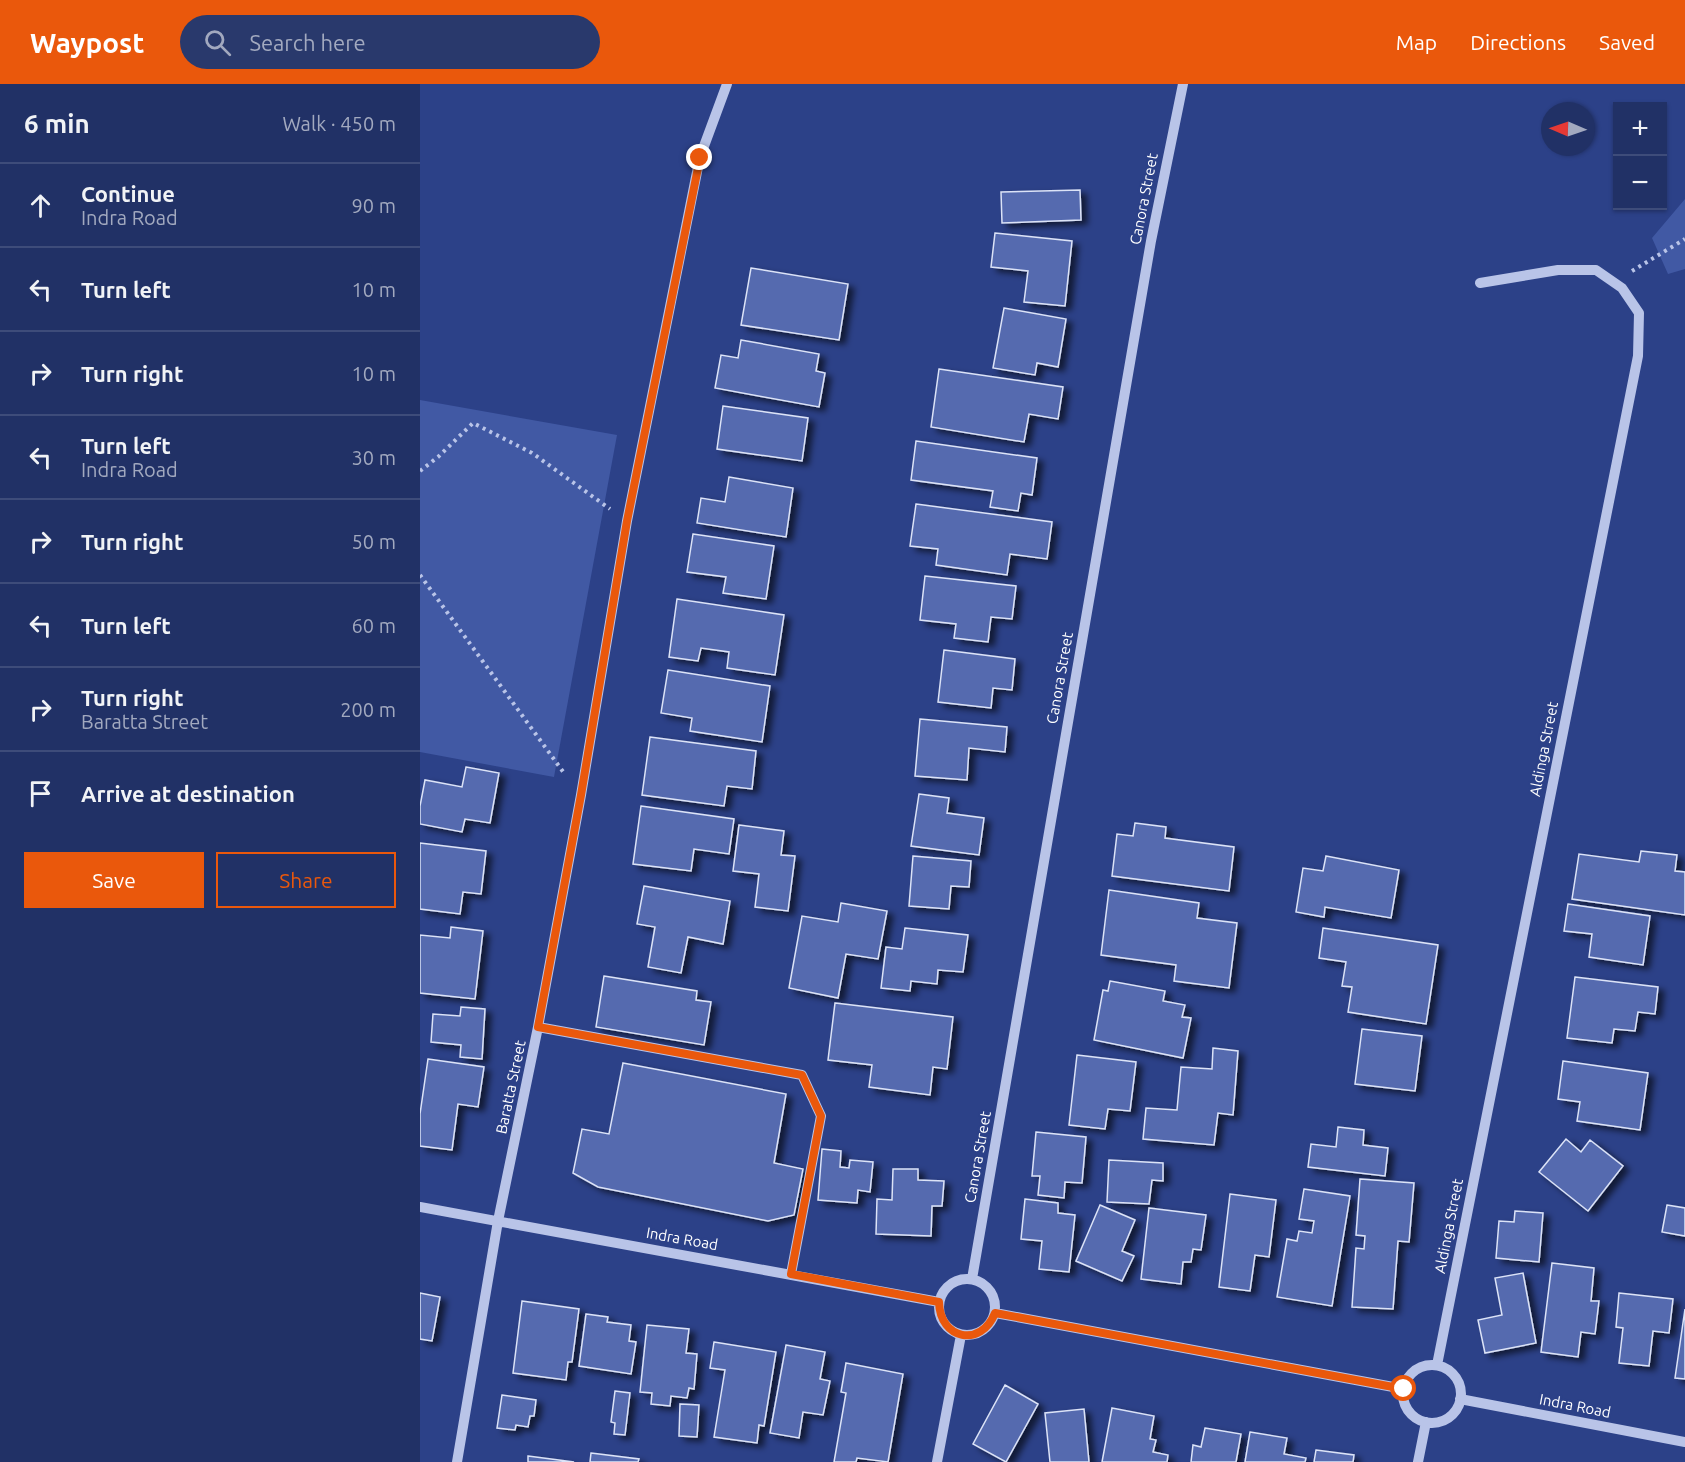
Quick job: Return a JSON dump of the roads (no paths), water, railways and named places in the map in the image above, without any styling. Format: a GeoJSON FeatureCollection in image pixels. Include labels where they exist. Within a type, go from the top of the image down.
{"type":"FeatureCollection","features":[{"type":"Feature","properties":{"kind":"street","name":"Baratta Street"},"geometry":{"type":"LineString","coordinates":[[457,1462],[498,1221],[538,1027],[581,795],[627,521],[700,158],[727,84]]}},
{"type":"Feature","properties":{"kind":"street","name":"Canora Street"},"geometry":{"type":"LineString","coordinates":[[972,1279],[1147,265],[1183,84]]}},
{"type":"Feature","properties":{"kind":"street","name":"Aldinga Street"},"geometry":{"type":"LineString","coordinates":[[1437,1365],[1638,356],[1639,313],[1622,288],[1596,270],[1558,270],[1480,283]]}},
{"type":"Feature","properties":{"kind":"street"},"geometry":{"type":"LineString","coordinates":[[538,1027],[802,1075],[821,1116],[791,1274]]}},
{"type":"Feature","properties":{"kind":"street","name":"Indra Road"},"geometry":{"type":"LineString","coordinates":[[420,1207],[939,1302]]}},
{"type":"Feature","properties":{"kind":"street"},"geometry":{"type":"LineString","coordinates":[[972,1279],[988,1287],[996,1304],[995,1313],[992,1322],[979,1334],[961,1335],[946,1327],[941,1319],[939,1302],[942,1294],[954,1281],[972,1279]]}},
{"type":"Feature","properties":{"kind":"street"},"geometry":{"type":"LineString","coordinates":[[995,1313],[1404,1389]]}},
{"type":"Feature","properties":{"kind":"street"},"geometry":{"type":"LineString","coordinates":[[937,1462],[961,1335]]}},
{"type":"Feature","properties":{"kind":"street"},"geometry":{"type":"LineString","coordinates":[[1437,1365],[1453,1374],[1461,1390],[1460,1399],[1451,1415],[1435,1422],[1426,1422],[1411,1413],[1404,1398],[1404,1389],[1412,1373],[1419,1368],[1437,1365]]}},
{"type":"Feature","properties":{"kind":"street","name":"Indra Road"},"geometry":{"type":"LineString","coordinates":[[1460,1399],[1685,1442]]}},
{"type":"Feature","properties":{"kind":"street"},"geometry":{"type":"LineString","coordinates":[[1419,1462],[1426,1422]]}}]}
